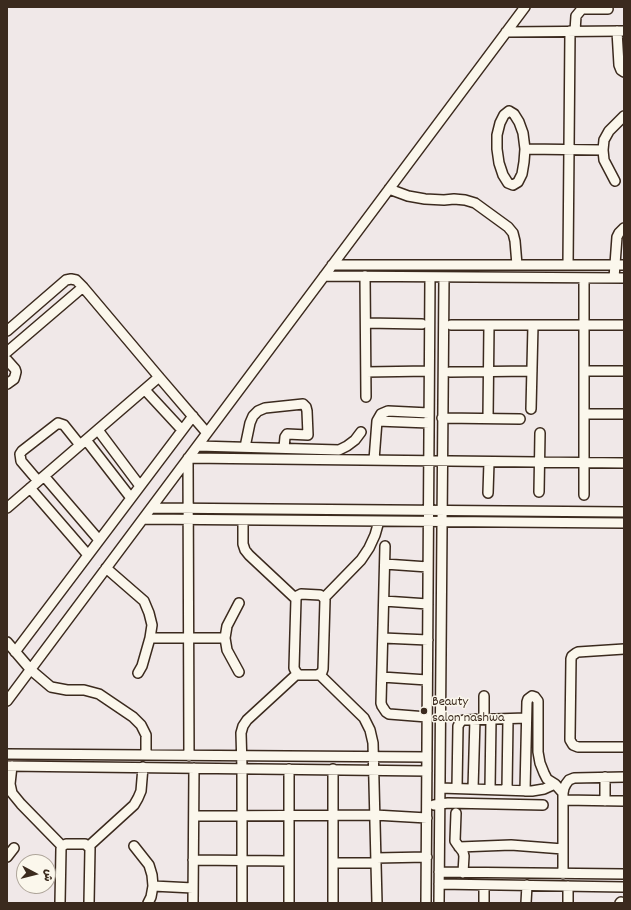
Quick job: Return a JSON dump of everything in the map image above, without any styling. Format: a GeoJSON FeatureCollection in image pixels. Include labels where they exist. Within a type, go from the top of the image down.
{"type":"FeatureCollection","features":[{"type":"Feature","properties":{"kind":"street"},"geometry":{"type":"LineString","coordinates":[[7,701],[524,7]]}},
{"type":"Feature","properties":{"kind":"street"},"geometry":{"type":"LineString","coordinates":[[568,265],[572,31],[577,13],[581,10],[608,9]]}},
{"type":"Feature","properties":{"kind":"street"},"geometry":{"type":"LineString","coordinates":[[506,32],[621,31],[619,65],[621,70],[624,72]]}},
{"type":"Feature","properties":{"kind":"street"},"geometry":{"type":"LineString","coordinates":[[509,111],[514,114],[519,122],[523,134],[525,149],[522,174],[518,182],[513,185],[508,182],[503,175],[497,149],[500,123],[504,114],[509,111]]}},
{"type":"Feature","properties":{"kind":"street"},"geometry":{"type":"LineString","coordinates":[[615,181],[604,160],[604,140],[609,131],[624,116]]}},
{"type":"Feature","properties":{"kind":"street"},"geometry":{"type":"LineString","coordinates":[[525,149],[603,150]]}},
{"type":"Feature","properties":{"kind":"street"},"geometry":{"type":"LineString","coordinates":[[389,189],[408,196],[425,199],[444,200],[454,198],[475,203],[508,227],[513,233],[517,265]]}},
{"type":"Feature","properties":{"kind":"street"},"geometry":{"type":"LineString","coordinates":[[324,276],[619,278],[620,265],[617,237],[624,228]]}},
{"type":"Feature","properties":{"kind":"street"},"geometry":{"type":"LineString","coordinates":[[332,265],[620,265]]}},
{"type":"Feature","properties":{"kind":"street"},"geometry":{"type":"LineString","coordinates":[[476,277],[477,265]]}},
{"type":"Feature","properties":{"kind":"street"},"geometry":{"type":"LineString","coordinates":[[365,276],[366,397]]}},
{"type":"Feature","properties":{"kind":"street"},"geometry":{"type":"LineString","coordinates":[[426,903],[430,277]]}},
{"type":"Feature","properties":{"kind":"street"},"geometry":{"type":"LineString","coordinates":[[439,903],[444,277]]}},
{"type":"Feature","properties":{"kind":"street"},"geometry":{"type":"LineString","coordinates":[[584,278],[584,495]]}},
{"type":"Feature","properties":{"kind":"street"},"geometry":{"type":"LineString","coordinates":[[7,331],[66,280],[76,280],[207,433]]}},
{"type":"Feature","properties":{"kind":"street"},"geometry":{"type":"LineString","coordinates":[[7,352],[83,287]]}},
{"type":"Feature","properties":{"kind":"street"},"geometry":{"type":"LineString","coordinates":[[366,323],[422,324]]}},
{"type":"Feature","properties":{"kind":"street"},"geometry":{"type":"LineString","coordinates":[[451,325],[624,325]]}},
{"type":"Feature","properties":{"kind":"street"},"geometry":{"type":"LineString","coordinates":[[488,418],[489,325]]}},
{"type":"Feature","properties":{"kind":"street"},"geometry":{"type":"LineString","coordinates":[[531,409],[533,325]]}},
{"type":"Feature","properties":{"kind":"street"},"geometry":{"type":"LineString","coordinates":[[7,360],[16,372],[14,379],[7,384]]}},
{"type":"Feature","properties":{"kind":"street"},"geometry":{"type":"LineString","coordinates":[[366,372],[429,371]]}},
{"type":"Feature","properties":{"kind":"street"},"geometry":{"type":"LineString","coordinates":[[450,372],[532,371]]}},
{"type":"Feature","properties":{"kind":"street"},"geometry":{"type":"LineString","coordinates":[[584,371],[624,371]]}},
{"type":"Feature","properties":{"kind":"street"},"geometry":{"type":"LineString","coordinates":[[7,508],[159,377]]}},
{"type":"Feature","properties":{"kind":"street"},"geometry":{"type":"LineString","coordinates":[[145,390],[182,430]]}},
{"type":"Feature","properties":{"kind":"street"},"geometry":{"type":"LineString","coordinates":[[245,447],[250,423],[253,416],[258,411],[265,408],[303,404],[308,412],[308,435],[287,434],[285,437],[284,448]]}},
{"type":"Feature","properties":{"kind":"street"},"geometry":{"type":"LineString","coordinates":[[374,460],[377,421],[381,414],[388,411],[429,413]]}},
{"type":"Feature","properties":{"kind":"street"},"geometry":{"type":"LineString","coordinates":[[584,414],[624,414]]}},
{"type":"Feature","properties":{"kind":"street"},"geometry":{"type":"LineString","coordinates":[[12,653],[88,555],[192,416]]}},
{"type":"Feature","properties":{"kind":"street"},"geometry":{"type":"LineString","coordinates":[[442,418],[520,419]]}},
{"type":"Feature","properties":{"kind":"street"},"geometry":{"type":"LineString","coordinates":[[377,421],[429,423]]}},
{"type":"Feature","properties":{"kind":"street"},"geometry":{"type":"LineString","coordinates":[[99,540],[41,478],[21,461],[20,454],[22,451],[58,424],[64,425],[109,469],[131,498]]}},
{"type":"Feature","properties":{"kind":"street"},"geometry":{"type":"LineString","coordinates":[[98,430],[140,486]]}},
{"type":"Feature","properties":{"kind":"street"},"geometry":{"type":"LineString","coordinates":[[198,446],[338,450],[355,440],[361,432]]}},
{"type":"Feature","properties":{"kind":"street"},"geometry":{"type":"LineString","coordinates":[[539,492],[540,433]]}},
{"type":"Feature","properties":{"kind":"street"},"geometry":{"type":"LineString","coordinates":[[188,458],[624,463]]}},
{"type":"Feature","properties":{"kind":"street"},"geometry":{"type":"LineString","coordinates":[[188,458],[189,756]]}},
{"type":"Feature","properties":{"kind":"street"},"geometry":{"type":"LineString","coordinates":[[109,469],[119,459]]}},
{"type":"Feature","properties":{"kind":"street"},"geometry":{"type":"LineString","coordinates":[[488,492],[489,462]]}},
{"type":"Feature","properties":{"kind":"street"},"geometry":{"type":"LineString","coordinates":[[30,488],[88,555]]}},
{"type":"Feature","properties":{"kind":"street"},"geometry":{"type":"LineString","coordinates":[[152,508],[624,512]]}},
{"type":"Feature","properties":{"kind":"street"},"geometry":{"type":"LineString","coordinates":[[297,510],[298,521]]}},
{"type":"Feature","properties":{"kind":"street"},"geometry":{"type":"LineString","coordinates":[[143,519],[624,523]]}},
{"type":"Feature","properties":{"kind":"street"},"geometry":{"type":"LineString","coordinates":[[243,520],[243,544],[245,550],[296,599]]}},
{"type":"Feature","properties":{"kind":"street"},"geometry":{"type":"LineString","coordinates":[[297,674],[319,674],[322,672],[324,598],[361,560],[375,535],[379,521]]}},
{"type":"Feature","properties":{"kind":"street"},"geometry":{"type":"LineString","coordinates":[[386,546],[381,703],[383,710],[389,714],[427,717]]}},
{"type":"Feature","properties":{"kind":"street"},"geometry":{"type":"LineString","coordinates":[[385,564],[428,567]]}},
{"type":"Feature","properties":{"kind":"street"},"geometry":{"type":"LineString","coordinates":[[106,568],[144,601],[149,613],[152,625],[150,638],[142,666],[138,673]]}},
{"type":"Feature","properties":{"kind":"street"},"geometry":{"type":"LineString","coordinates":[[297,674],[294,668],[296,599],[300,594],[320,595],[324,598]]}},
{"type":"Feature","properties":{"kind":"street"},"geometry":{"type":"LineString","coordinates":[[384,601],[428,604]]}},
{"type":"Feature","properties":{"kind":"street"},"geometry":{"type":"LineString","coordinates":[[239,603],[227,626],[225,638],[227,650],[239,672]]}},
{"type":"Feature","properties":{"kind":"street"},"geometry":{"type":"LineString","coordinates":[[150,638],[225,638]]}},
{"type":"Feature","properties":{"kind":"street"},"geometry":{"type":"LineString","coordinates":[[383,638],[428,640]]}},
{"type":"Feature","properties":{"kind":"street"},"geometry":{"type":"LineString","coordinates":[[7,642],[12,653],[51,687],[67,690],[84,690],[100,694],[133,717],[146,735],[146,755]]}},
{"type":"Feature","properties":{"kind":"street"},"geometry":{"type":"LineString","coordinates":[[624,649],[578,652],[572,656],[570,740],[573,745],[578,747],[624,747]]}},
{"type":"Feature","properties":{"kind":"street"},"geometry":{"type":"LineString","coordinates":[[428,660],[440,659]]}},
{"type":"Feature","properties":{"kind":"street"},"geometry":{"type":"LineString","coordinates":[[242,903],[243,726],[247,720],[297,674]]}},
{"type":"Feature","properties":{"kind":"street"},"geometry":{"type":"LineString","coordinates":[[319,674],[364,718],[370,730],[374,757],[377,903]]}},
{"type":"Feature","properties":{"kind":"street"},"geometry":{"type":"LineString","coordinates":[[382,677],[427,680]]}},
{"type":"Feature","properties":{"kind":"street"},"geometry":{"type":"LineString","coordinates":[[473,789],[483,719],[484,696]]}},
{"type":"Feature","properties":{"kind":"street"},"geometry":{"type":"LineString","coordinates":[[525,791],[526,718],[528,699],[532,696],[538,701],[538,752],[547,779],[555,784],[563,796],[605,801],[624,801]]}},
{"type":"Feature","properties":{"kind":"street"},"geometry":{"type":"LineString","coordinates":[[457,788],[458,726],[460,723],[464,720],[526,718]]}},
{"type":"Feature","properties":{"kind":"street"},"geometry":{"type":"LineString","coordinates":[[483,719],[490,789]]}},
{"type":"Feature","properties":{"kind":"street"},"geometry":{"type":"LineString","coordinates":[[506,790],[508,719]]}},
{"type":"Feature","properties":{"kind":"street"},"geometry":{"type":"LineString","coordinates":[[7,754],[427,757]]}},
{"type":"Feature","properties":{"kind":"street"},"geometry":{"type":"LineString","coordinates":[[32,755],[32,766]]}},
{"type":"Feature","properties":{"kind":"street"},"geometry":{"type":"LineString","coordinates":[[273,756],[273,769]]}},
{"type":"Feature","properties":{"kind":"street"},"geometry":{"type":"LineString","coordinates":[[62,846],[12,793],[9,766],[427,770]]}},
{"type":"Feature","properties":{"kind":"street"},"geometry":{"type":"LineString","coordinates":[[89,846],[134,805],[141,791],[143,767]]}},
{"type":"Feature","properties":{"kind":"street"},"geometry":{"type":"LineString","coordinates":[[193,903],[194,768]]}},
{"type":"Feature","properties":{"kind":"street"},"geometry":{"type":"LineString","coordinates":[[289,769],[289,903]]}},
{"type":"Feature","properties":{"kind":"street"},"geometry":{"type":"LineString","coordinates":[[333,769],[333,903]]}},
{"type":"Feature","properties":{"kind":"street"},"geometry":{"type":"LineString","coordinates":[[605,777],[605,801]]}},
{"type":"Feature","properties":{"kind":"street"},"geometry":{"type":"LineString","coordinates":[[568,903],[561,874],[564,788],[569,780],[574,778],[624,777]]}},
{"type":"Feature","properties":{"kind":"street"},"geometry":{"type":"LineString","coordinates":[[440,788],[532,791],[544,789],[555,784]]}},
{"type":"Feature","properties":{"kind":"street"},"geometry":{"type":"LineString","coordinates":[[427,805],[448,803],[543,805]]}},
{"type":"Feature","properties":{"kind":"street"},"geometry":{"type":"LineString","coordinates":[[456,812],[455,841],[463,852],[464,856],[462,873]]}},
{"type":"Feature","properties":{"kind":"street"},"geometry":{"type":"LineString","coordinates":[[194,816],[375,815],[427,818]]}},
{"type":"Feature","properties":{"kind":"street"},"geometry":{"type":"LineString","coordinates":[[62,846],[66,844],[86,844],[89,846]]}},
{"type":"Feature","properties":{"kind":"street"},"geometry":{"type":"LineString","coordinates":[[459,847],[511,845],[563,849]]}},
{"type":"Feature","properties":{"kind":"street"},"geometry":{"type":"LineString","coordinates":[[60,903],[62,846]]}},
{"type":"Feature","properties":{"kind":"street"},"geometry":{"type":"LineString","coordinates":[[89,846],[89,903]]}},
{"type":"Feature","properties":{"kind":"street"},"geometry":{"type":"LineString","coordinates":[[134,846],[149,865],[152,875],[153,886],[148,903]]}},
{"type":"Feature","properties":{"kind":"street"},"geometry":{"type":"LineString","coordinates":[[7,857],[14,848]]}},
{"type":"Feature","properties":{"kind":"street"},"geometry":{"type":"LineString","coordinates":[[333,863],[426,857]]}},
{"type":"Feature","properties":{"kind":"street"},"geometry":{"type":"LineString","coordinates":[[193,860],[289,861]]}},
{"type":"Feature","properties":{"kind":"street"},"geometry":{"type":"LineString","coordinates":[[439,872],[624,874]]}},
{"type":"Feature","properties":{"kind":"street"},"geometry":{"type":"LineString","coordinates":[[439,884],[624,886]]}},
{"type":"Feature","properties":{"kind":"street"},"geometry":{"type":"LineString","coordinates":[[484,885],[484,903]]}},
{"type":"Feature","properties":{"kind":"street"},"geometry":{"type":"LineString","coordinates":[[526,885],[526,903]]}},
{"type":"Feature","properties":{"kind":"street"},"geometry":{"type":"LineString","coordinates":[[153,886],[193,888]]}},
{"type":"Feature","properties":{"kind":"place","name":"Beauty salon nashwa"},"geometry":{"type":"Point","coordinates":[424,711]}}]}
